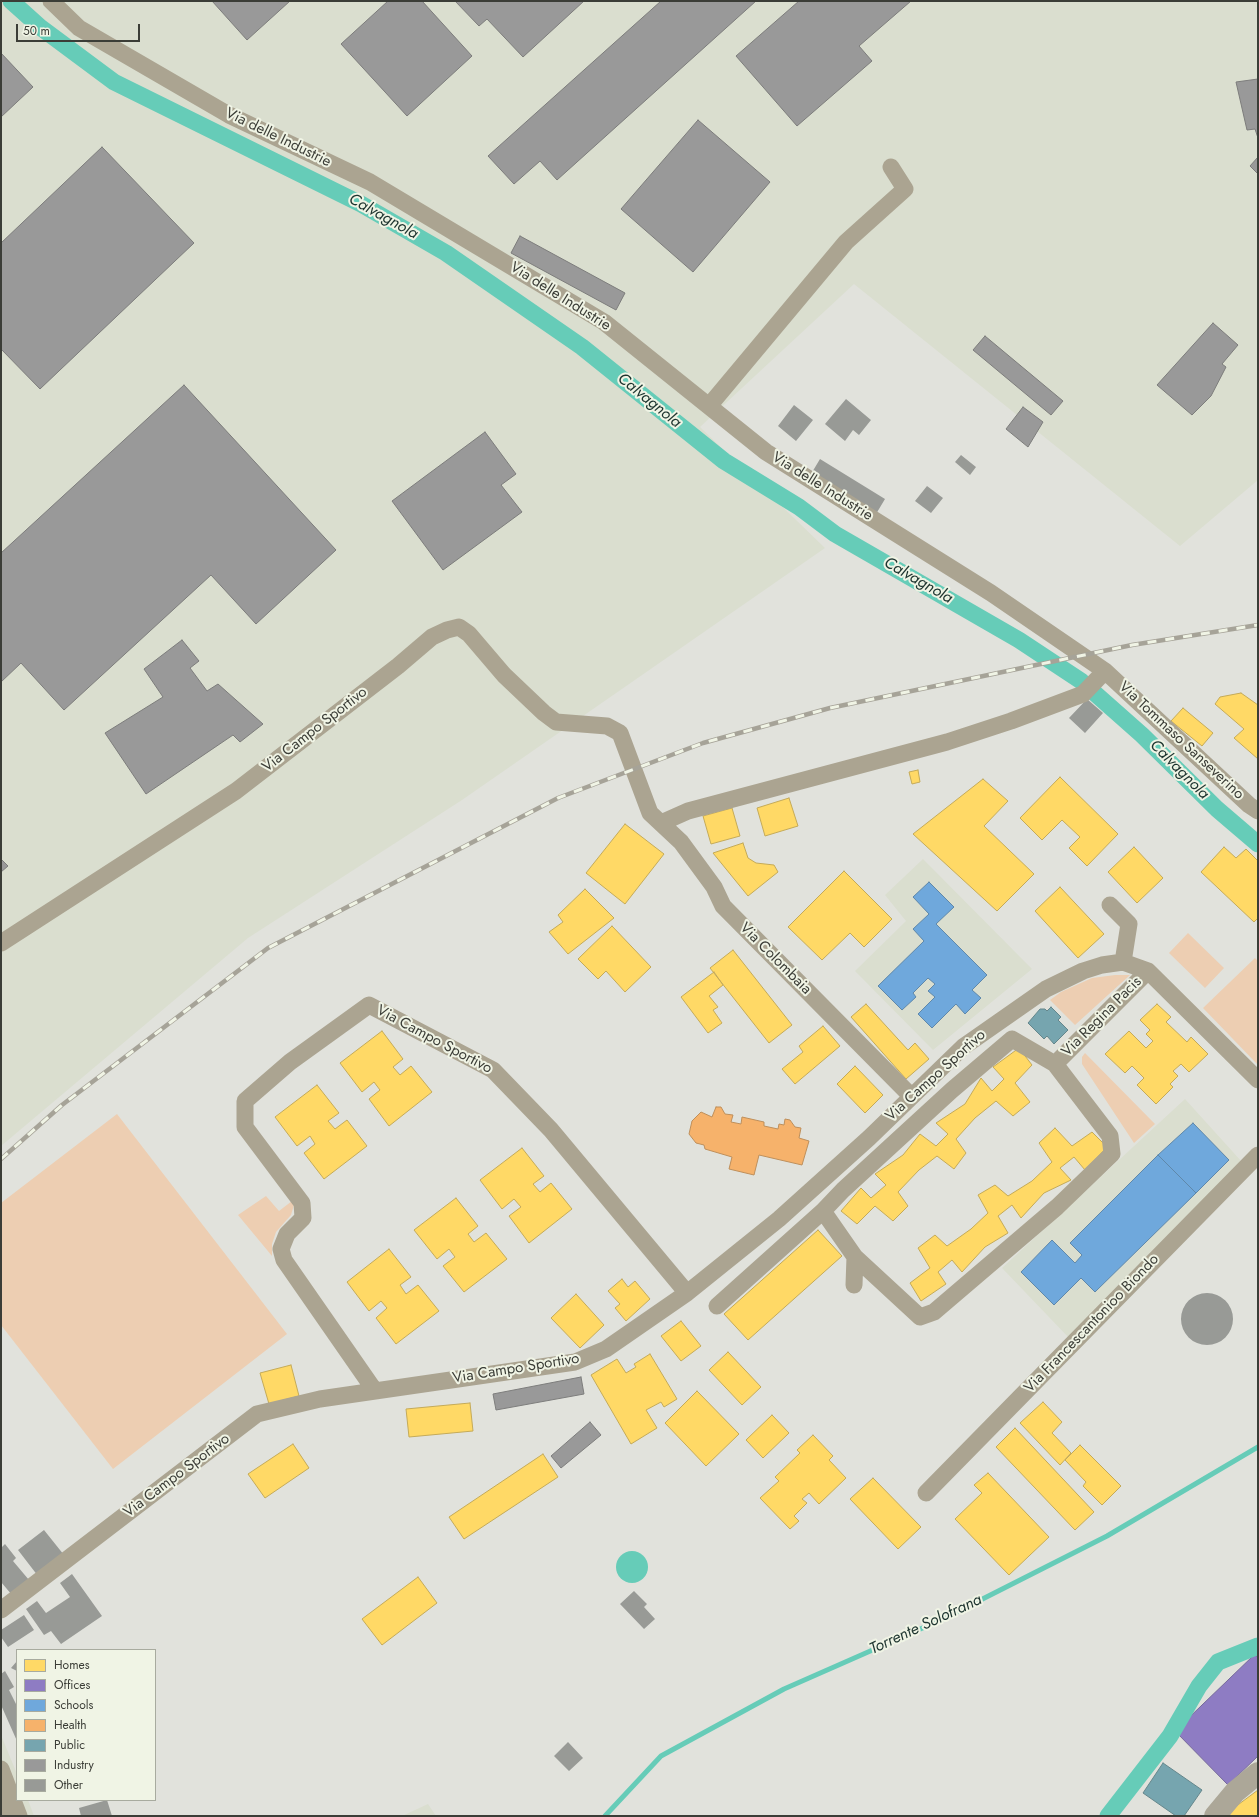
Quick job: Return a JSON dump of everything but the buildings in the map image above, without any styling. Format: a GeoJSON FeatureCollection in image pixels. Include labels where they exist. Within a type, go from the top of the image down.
{"type":"FeatureCollection","features":[{"type":"Feature","properties":{"kind":"main road"},"geometry":{"type":"LineString","coordinates":[[1215,1816],[1235,1792],[1258,1773]]}},
{"type":"Feature","properties":{"kind":"street","name":"Via delle Industrie"},"geometry":{"type":"LineString","coordinates":[[51,1],[79,28],[229,115],[370,182],[604,322],[766,452],[991,593],[1046,630],[1094,682]]}},
{"type":"Feature","properties":{"kind":"street"},"geometry":{"type":"LineString","coordinates":[[709,406],[846,242],[905,189],[891,167]]}},
{"type":"Feature","properties":{"kind":"street","name":"Via Campo Sportivo"},"geometry":{"type":"LineString","coordinates":[[1,943],[236,790],[398,666],[432,637],[447,630],[459,628],[469,634],[504,675],[544,713],[556,722],[607,726],[620,733],[656,818]]}},
{"type":"Feature","properties":{"kind":"street"},"geometry":{"type":"LineString","coordinates":[[656,818],[688,811],[947,742],[1011,721],[1094,682]]}},
{"type":"Feature","properties":{"kind":"street","name":"Via Tommaso Sanseverino"},"geometry":{"type":"LineString","coordinates":[[1094,682],[1258,811]]}},
{"type":"Feature","properties":{"kind":"street","name":"Via Colombaia"},"geometry":{"type":"LineString","coordinates":[[656,818],[681,842],[714,887],[723,906],[733,917],[911,1096]]}},
{"type":"Feature","properties":{"kind":"street"},"geometry":{"type":"LineString","coordinates":[[1110,905],[1129,924],[1123,962]]}},
{"type":"Feature","properties":{"kind":"street","name":"Via Campo Sportivo"},"geometry":{"type":"LineString","coordinates":[[1,1610],[258,1414],[320,1399],[575,1362],[606,1349],[687,1293],[779,1219],[963,1047],[1046,989],[1083,971],[1102,965],[1123,962],[1148,971],[1258,1080]]}},
{"type":"Feature","properties":{"kind":"street","name":"Via Regina Pacis"},"geometry":{"type":"LineString","coordinates":[[1055,1064],[1148,971]]}},
{"type":"Feature","properties":{"kind":"street","name":"Via Campo Sportivo"},"geometry":{"type":"LineString","coordinates":[[375,1391],[284,1260],[281,1248],[287,1234],[303,1218],[302,1203],[245,1127],[245,1101],[290,1062],[369,1005],[493,1070],[551,1130],[687,1293]]}},
{"type":"Feature","properties":{"kind":"street"},"geometry":{"type":"LineString","coordinates":[[717,1306],[823,1211],[843,1190],[923,1116],[1012,1039],[1055,1064],[1110,1136],[1112,1154],[1073,1191],[934,1312],[920,1317],[856,1257],[823,1211]]}},
{"type":"Feature","properties":{"kind":"street","name":"Via Francescantonioo Biondo"},"geometry":{"type":"LineString","coordinates":[[926,1493],[1258,1155]]}},
{"type":"Feature","properties":{"kind":"street"},"geometry":{"type":"LineString","coordinates":[[854,1285],[856,1257]]}},
{"type":"Feature","properties":{"kind":"street"},"geometry":{"type":"LineString","coordinates":[[4,1776],[4,1816]]}},
{"type":"Feature","properties":{"kind":"street"},"geometry":{"type":"LineString","coordinates":[[4,1776],[19,1816]]}},
{"type":"Feature","properties":{"kind":"shaded area"},"geometry":{"type":"Polygon","coordinates":[[[1,1],[1258,1],[1258,480],[1180,546],[854,284],[700,427],[825,548],[462,800],[248,938],[1,1146],[1,1]]]}},
{"type":"Feature","properties":{"kind":"shaded area"},"geometry":{"type":"Polygon","coordinates":[[[923,859],[1032,969],[933,1050],[855,971],[906,921],[885,895],[923,859]]]}},
{"type":"Feature","properties":{"kind":"shaded area"},"geometry":{"type":"Polygon","coordinates":[[[1188,933],[1224,968],[1205,988],[1169,953],[1188,933]]]}},
{"type":"Feature","properties":{"kind":"shaded area"},"geometry":{"type":"Polygon","coordinates":[[[1255,958],[1258,961],[1258,1065],[1203,1008],[1255,958]]]}},
{"type":"Feature","properties":{"kind":"shaded area"},"geometry":{"type":"Polygon","coordinates":[[[1130,975],[1075,1025],[1050,1000],[1061,992],[1092,978],[1130,975]]]}},
{"type":"Feature","properties":{"kind":"shaded area"},"geometry":{"type":"Polygon","coordinates":[[[1085,1053],[1155,1124],[1134,1143],[1082,1064],[1082,1057],[1085,1053]]]}},
{"type":"Feature","properties":{"kind":"shaded area"},"geometry":{"type":"Polygon","coordinates":[[[1185,1099],[1242,1162],[1070,1339],[1002,1268],[1185,1099]]]}},
{"type":"Feature","properties":{"kind":"shaded area"},"geometry":{"type":"Polygon","coordinates":[[[117,1114],[287,1334],[113,1469],[1,1325],[1,1203],[117,1114]]]}},
{"type":"Feature","properties":{"kind":"shaded area"},"geometry":{"type":"Polygon","coordinates":[[[266,1196],[279,1211],[292,1201],[294,1205],[291,1215],[276,1232],[272,1244],[272,1256],[238,1215],[266,1196]]]}},
{"type":"Feature","properties":{"kind":"shaded area"},"geometry":{"type":"Polygon","coordinates":[[[632,1551],[643,1556],[648,1567],[643,1578],[632,1583],[621,1578],[616,1567],[621,1556],[632,1551]]]}},
{"type":"Feature","properties":{"kind":"shaded area"},"geometry":{"type":"Polygon","coordinates":[[[1,1735],[16,1772],[16,1801],[28,1801],[34,1816],[1,1816],[1,1735]]]}},
{"type":"Feature","properties":{"kind":"shaded area"},"geometry":{"type":"Polygon","coordinates":[[[428,1804],[436,1816],[402,1816],[428,1804]]]}},
{"type":"Feature","properties":{"kind":"waterway","name":"Calvagnola"},"geometry":{"type":"LineString","coordinates":[[11,1],[40,27],[114,82],[361,204],[446,253],[582,347],[724,461],[799,507],[835,534],[1019,640],[1081,681],[1142,735],[1217,809],[1258,844]]}},
{"type":"Feature","properties":{"kind":"waterway","name":"Torrente Solofrana"},"geometry":{"type":"LineString","coordinates":[[605,1816],[661,1756],[784,1689],[943,1619],[1107,1536],[1258,1447]]}},
{"type":"Feature","properties":{"kind":"waterway","name":"Torrente Solofrana"},"geometry":{"type":"LineString","coordinates":[[1108,1816],[1170,1736],[1199,1686],[1218,1662],[1258,1646]]}},
{"type":"Feature","properties":{"kind":"railway"},"geometry":{"type":"LineString","coordinates":[[1,1159],[62,1105],[268,948],[558,798],[703,743],[830,708],[1132,645],[1258,625]]}}]}
